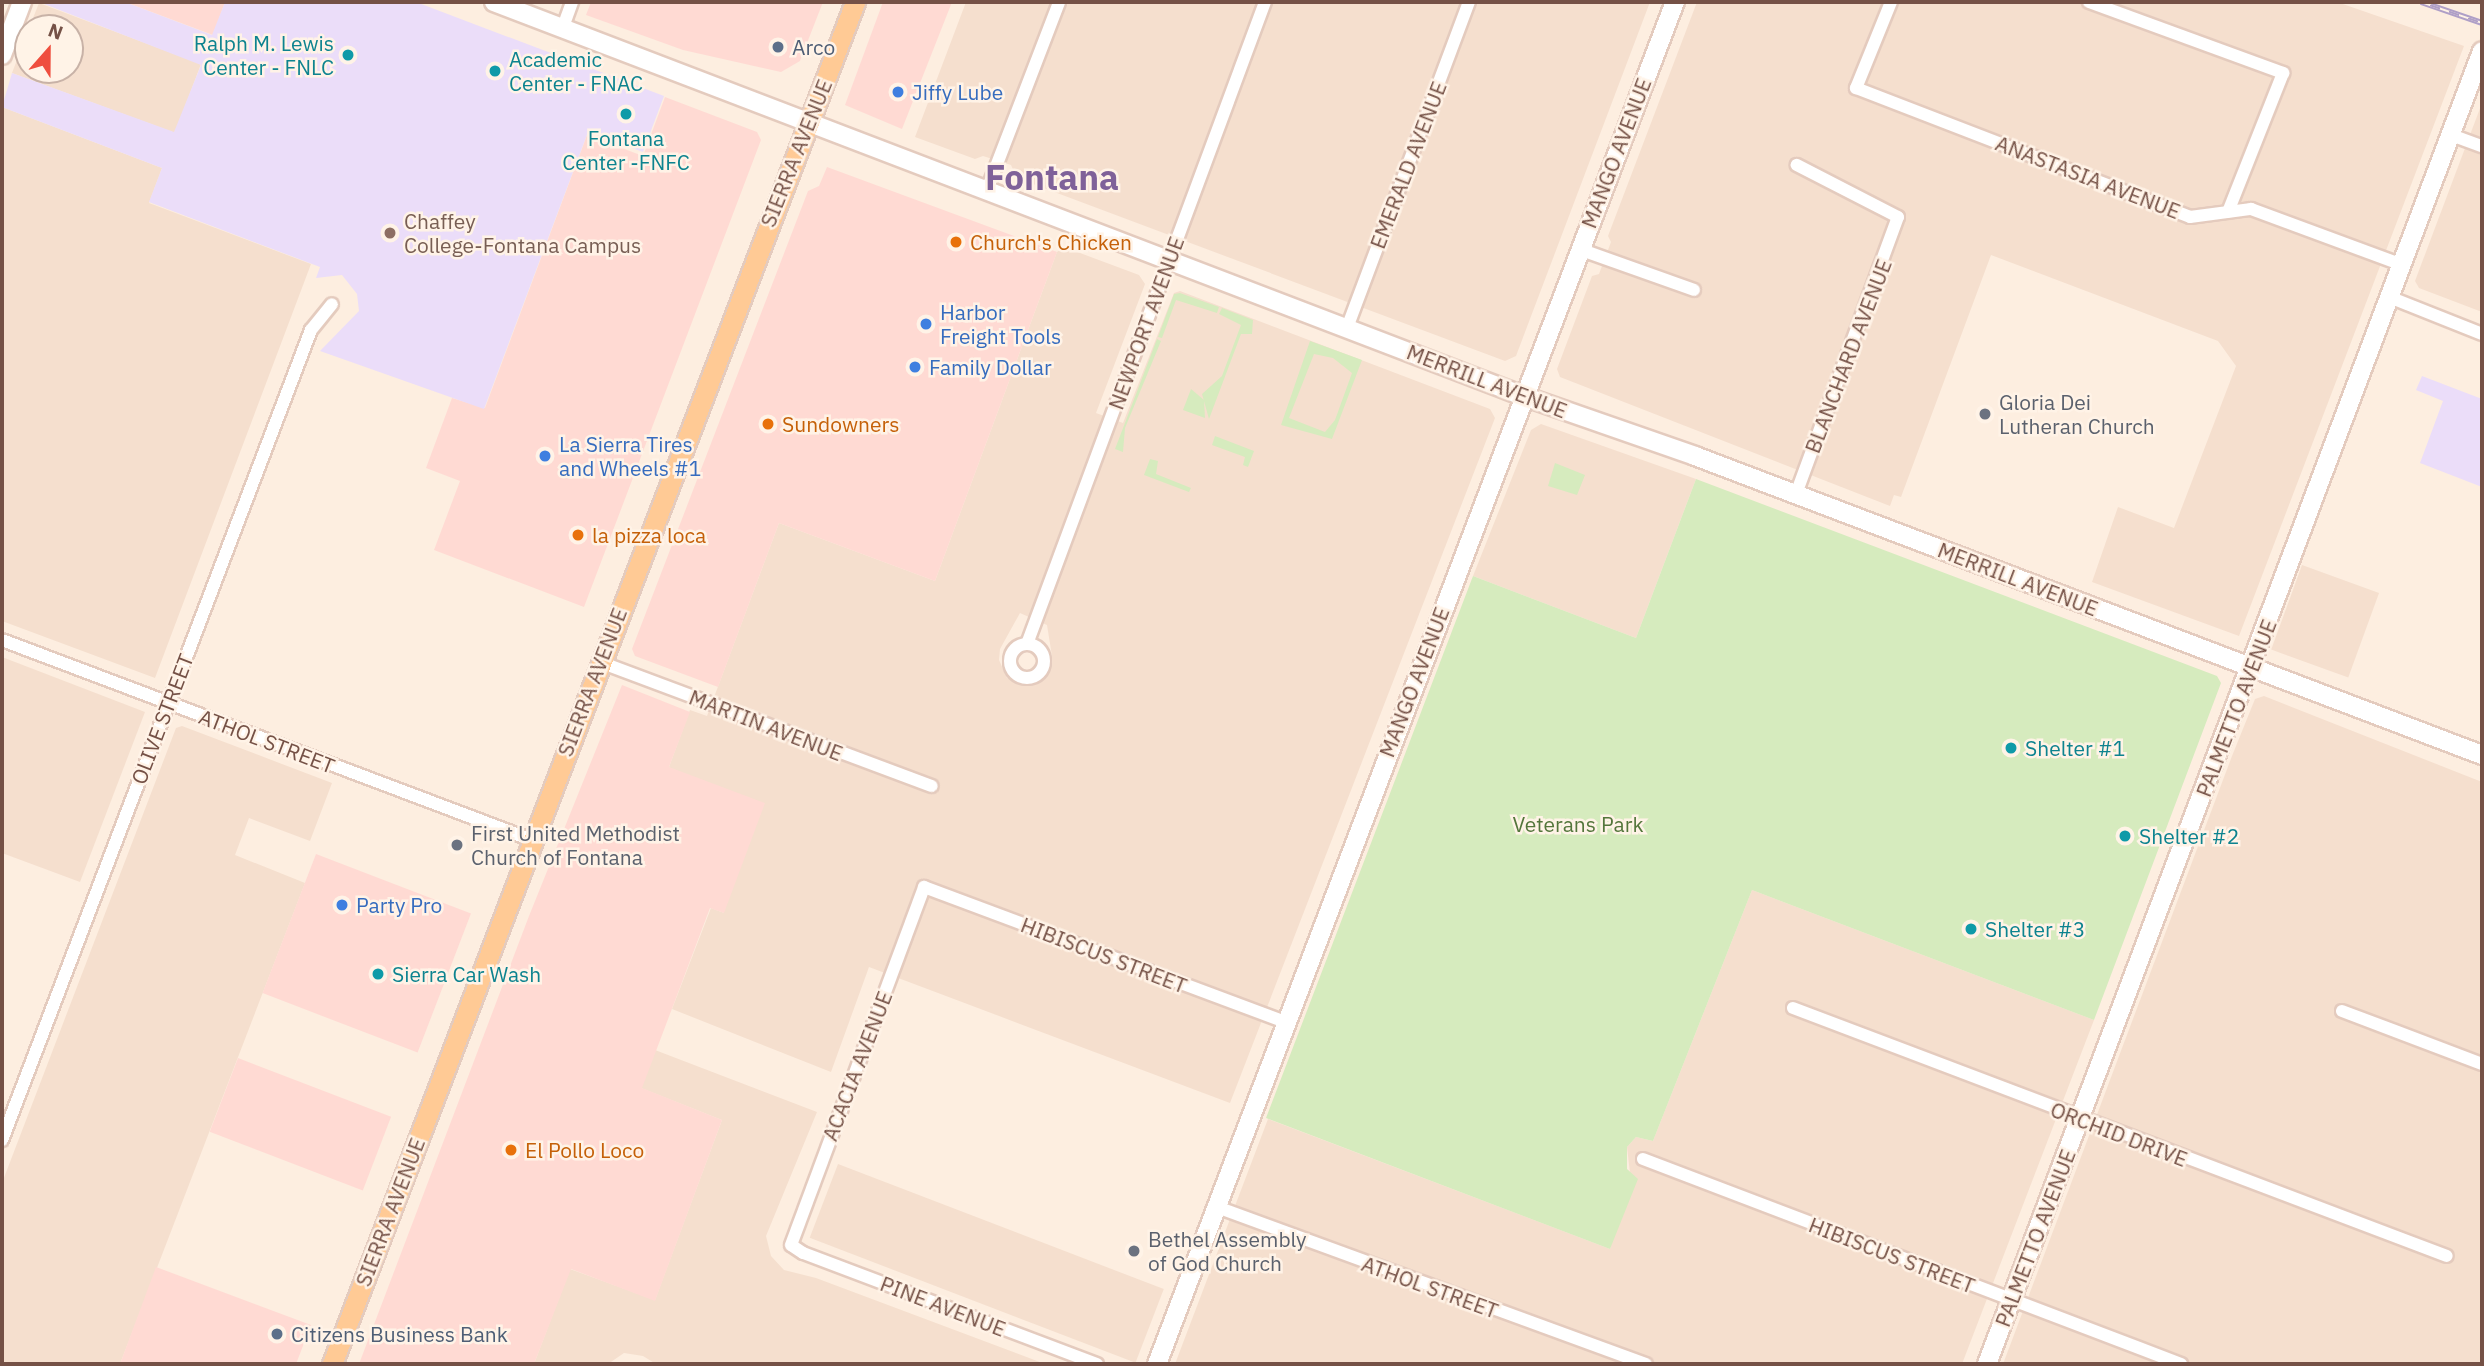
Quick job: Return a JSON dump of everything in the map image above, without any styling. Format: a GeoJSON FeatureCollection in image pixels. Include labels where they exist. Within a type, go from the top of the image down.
{"type":"FeatureCollection","features":[{"type":"Feature","properties":{"kind":"main road","name":"SIERRA AVENUE"},"geometry":{"type":"LineString","coordinates":[[332,1364],[855,2]]}},
{"type":"Feature","properties":{"kind":"street"},"geometry":{"type":"LineString","coordinates":[[2,55],[22,2]]}},
{"type":"Feature","properties":{"kind":"street","name":"MERRILL AVENUE"},"geometry":{"type":"LineString","coordinates":[[494,2],[1523,396],[1796,494],[2482,755]]}},
{"type":"Feature","properties":{"kind":"street"},"geometry":{"type":"LineString","coordinates":[[562,27],[572,2]]}},
{"type":"Feature","properties":{"kind":"street"},"geometry":{"type":"LineString","coordinates":[[987,190],[1059,2]]}},
{"type":"Feature","properties":{"kind":"street","name":"NEWPORT AVENUE"},"geometry":{"type":"LineString","coordinates":[[1027,644],[1265,2]]}},
{"type":"Feature","properties":{"kind":"street","name":"EMERALD AVENUE"},"geometry":{"type":"LineString","coordinates":[[1347,328],[1469,2]]}},
{"type":"Feature","properties":{"kind":"street","name":"MANGO AVENUE"},"geometry":{"type":"LineString","coordinates":[[1157,1364],[1214,1206],[1675,2]]}},
{"type":"Feature","properties":{"kind":"street","name":"ANASTASIA AVENUE"},"geometry":{"type":"LineString","coordinates":[[1891,2],[1856,88],[2190,217],[2251,209],[2402,265]]}},
{"type":"Feature","properties":{"kind":"street"},"geometry":{"type":"LineString","coordinates":[[2089,2],[2283,72],[2228,212]]}},
{"type":"Feature","properties":{"kind":"street","name":"PALMETTO AVENUE"},"geometry":{"type":"LineString","coordinates":[[1987,1364],[2482,51]]}},
{"type":"Feature","properties":{"kind":"street"},"geometry":{"type":"LineString","coordinates":[[2451,135],[2482,146]]}},
{"type":"Feature","properties":{"kind":"street","name":"BLANCHARD AVENUE"},"geometry":{"type":"LineString","coordinates":[[1796,494],[1898,218],[1797,165]]}},
{"type":"Feature","properties":{"kind":"street"},"geometry":{"type":"LineString","coordinates":[[1579,249],[1694,290]]}},
{"type":"Feature","properties":{"kind":"street"},"geometry":{"type":"LineString","coordinates":[[2389,298],[2482,334]]}},
{"type":"Feature","properties":{"kind":"street","name":"OLIVE STREET"},"geometry":{"type":"LineString","coordinates":[[2,1140],[311,330],[331,304]]}},
{"type":"Feature","properties":{"kind":"street","name":"ATHOL STREET"},"geometry":{"type":"LineString","coordinates":[[2,640],[532,840]]}},
{"type":"Feature","properties":{"kind":"street","name":"MARTIN AVENUE"},"geometry":{"type":"LineString","coordinates":[[600,662],[933,786]]}},
{"type":"Feature","properties":{"kind":"street","name":"HIBISCUS STREET"},"geometry":{"type":"LineString","coordinates":[[924,887],[1284,1022]]}},
{"type":"Feature","properties":{"kind":"street","name":"ACACIA AVENUE"},"geometry":{"type":"LineString","coordinates":[[791,1245],[924,887]]}},
{"type":"Feature","properties":{"kind":"street","name":"ORCHID DRIVE"},"geometry":{"type":"LineString","coordinates":[[1793,1008],[2080,1120],[2446,1256]]}},
{"type":"Feature","properties":{"kind":"street"},"geometry":{"type":"LineString","coordinates":[[2342,1011],[2482,1064]]}},
{"type":"Feature","properties":{"kind":"street","name":"HIBISCUS STREET"},"geometry":{"type":"LineString","coordinates":[[1643,1159],[2181,1364]]}},
{"type":"Feature","properties":{"kind":"street","name":"ATHOL STREET"},"geometry":{"type":"LineString","coordinates":[[1214,1206],[1646,1364]]}},
{"type":"Feature","properties":{"kind":"street","name":"PINE AVENUE"},"geometry":{"type":"LineString","coordinates":[[791,1245],[803,1253],[1097,1364]]}},
{"type":"Feature","properties":{"kind":"shaded area","name":"Chaffey College-Fontana Campus"},"geometry":{"type":"Polygon","coordinates":[[[39,2],[125,2],[212,35],[225,2],[416,2],[664,96],[643,152],[588,132],[484,409],[320,351],[359,311],[357,294],[342,275],[316,278],[320,267],[149,202],[162,168],[2,107],[12,73],[14,84],[42,84],[174,132],[201,65],[84,20],[84,14],[70,14],[39,2]]]}},
{"type":"Feature","properties":{"kind":"shaded area"},"geometry":{"type":"Polygon","coordinates":[[[125,2],[225,2],[213,35],[125,2]]]}},
{"type":"Feature","properties":{"kind":"shaded area"},"geometry":{"type":"Polygon","coordinates":[[[591,2],[823,2],[800,61],[781,72],[683,50],[586,15],[591,2]]]}},
{"type":"Feature","properties":{"kind":"shaded area"},"geometry":{"type":"Polygon","coordinates":[[[883,2],[952,2],[902,129],[845,105],[883,2]]]}},
{"type":"Feature","properties":{"kind":"shaded area"},"geometry":{"type":"Polygon","coordinates":[[[966,2],[1650,2],[1516,356],[1505,361],[1017,178],[1011,165],[983,156],[975,159],[915,137],[966,2]]]}},
{"type":"Feature","properties":{"kind":"shaded area"},"geometry":{"type":"Polygon","coordinates":[[[1697,2],[2337,2],[2464,46],[2239,636],[2092,582],[2118,507],[2174,528],[2236,366],[2218,341],[1991,255],[1901,497],[1894,495],[1890,506],[1560,377],[1557,369],[1592,276],[1599,274],[1611,242],[1608,236],[1697,2]]]}},
{"type":"Feature","properties":{"kind":"shaded area"},"geometry":{"type":"Polygon","coordinates":[[[39,3],[68,14],[35,14],[39,3]]]}},
{"type":"Feature","properties":{"kind":"shaded area"},"geometry":{"type":"Polygon","coordinates":[[[84,20],[201,64],[175,133],[42,84],[84,84],[84,20]]]}},
{"type":"Feature","properties":{"kind":"shaded area"},"geometry":{"type":"Polygon","coordinates":[[[665,97],[757,132],[761,140],[584,607],[434,550],[460,481],[426,468],[452,398],[485,408],[587,135],[643,156],[665,97]]]}},
{"type":"Feature","properties":{"kind":"shaded area"},"geometry":{"type":"Polygon","coordinates":[[[2482,103],[2482,312],[2419,288],[2415,281],[2482,103]]]}},
{"type":"Feature","properties":{"kind":"shaded area"},"geometry":{"type":"Polygon","coordinates":[[[2,107],[162,168],[149,203],[311,264],[155,678],[2,621],[2,107]]]}},
{"type":"Feature","properties":{"kind":"shaded area"},"geometry":{"type":"Polygon","coordinates":[[[827,167],[1057,252],[935,581],[779,523],[718,687],[635,656],[632,649],[808,191],[819,186],[827,167]]]}},
{"type":"Feature","properties":{"kind":"shaded area"},"geometry":{"type":"Polygon","coordinates":[[[1064,247],[1139,275],[1145,284],[1096,413],[1123,423],[1174,293],[1180,291],[1490,409],[1495,418],[1230,1103],[869,967],[831,1072],[672,1009],[711,908],[724,913],[669,767],[690,710],[707,716],[779,523],[935,581],[1057,252],[1064,247]],[[1020,613],[1000,649],[999,660],[1007,678],[1030,685],[1042,680],[1052,656],[1047,625],[1020,613]]]}},
{"type":"Feature","properties":{"kind":"shaded area"},"geometry":{"type":"Polygon","coordinates":[[[2422,376],[2482,399],[2482,487],[2420,463],[2443,401],[2416,390],[2422,376]]]}},
{"type":"Feature","properties":{"kind":"shaded area"},"geometry":{"type":"Polygon","coordinates":[[[1541,424],[1696,479],[1636,638],[1473,576],[1531,430],[1541,424]]]}},
{"type":"Feature","properties":{"kind":"shaded area"},"geometry":{"type":"Polygon","coordinates":[[[2302,565],[2379,593],[2348,678],[2271,650],[2302,565]]]}},
{"type":"Feature","properties":{"kind":"shaded area"},"geometry":{"type":"Polygon","coordinates":[[[2,657],[145,712],[80,882],[2,853],[2,657]]]}},
{"type":"Feature","properties":{"kind":"shaded area"},"geometry":{"type":"Polygon","coordinates":[[[622,685],[690,712],[669,767],[765,803],[724,913],[710,908],[642,1088],[722,1120],[655,1301],[571,1269],[534,1364],[359,1364],[529,916],[622,685]]]}},
{"type":"Feature","properties":{"kind":"shaded area"},"geometry":{"type":"Polygon","coordinates":[[[2264,696],[2482,782],[2482,1364],[2003,1364],[2232,756],[2255,699],[2264,696]]]}},
{"type":"Feature","properties":{"kind":"shaded area"},"geometry":{"type":"Polygon","coordinates":[[[182,726],[332,783],[310,841],[249,818],[235,855],[305,883],[120,1364],[2,1364],[2,1183],[176,728],[182,726]]]}},
{"type":"Feature","properties":{"kind":"shaded area"},"geometry":{"type":"Polygon","coordinates":[[[316,854],[471,913],[418,1053],[263,993],[316,854]]]}},
{"type":"Feature","properties":{"kind":"shaded area"},"geometry":{"type":"Polygon","coordinates":[[[1752,890],[2094,1020],[1962,1364],[1175,1364],[1268,1119],[1610,1249],[1630,1173],[1627,1147],[1636,1137],[1653,1141],[1752,890]]]}},
{"type":"Feature","properties":{"kind":"shaded area"},"geometry":{"type":"Polygon","coordinates":[[[655,1050],[817,1112],[766,1236],[771,1256],[784,1270],[816,1278],[1045,1364],[656,1364],[643,1356],[624,1353],[608,1364],[534,1364],[570,1269],[655,1300],[722,1120],[641,1088],[655,1050]]]}},
{"type":"Feature","properties":{"kind":"shaded area"},"geometry":{"type":"Polygon","coordinates":[[[238,1058],[391,1117],[363,1191],[210,1132],[238,1058]]]}},
{"type":"Feature","properties":{"kind":"shaded area"},"geometry":{"type":"Polygon","coordinates":[[[838,1164],[1164,1289],[1136,1363],[810,1238],[838,1164]]]}},
{"type":"Feature","properties":{"kind":"shaded area"},"geometry":{"type":"Polygon","coordinates":[[[156,1267],[311,1325],[296,1364],[120,1364],[156,1267]]]}},
{"type":"Feature","properties":{"kind":"green space"},"geometry":{"type":"Polygon","coordinates":[[[1180,293],[1219,307],[1217,313],[1176,300],[1162,338],[1158,337],[1174,294],[1180,293]]]}},
{"type":"Feature","properties":{"kind":"green space"},"geometry":{"type":"Polygon","coordinates":[[[1222,308],[1253,320],[1252,334],[1241,334],[1209,419],[1202,394],[1222,376],[1241,325],[1219,314],[1222,308]]]}},
{"type":"Feature","properties":{"kind":"green space"},"geometry":{"type":"Polygon","coordinates":[[[1157,339],[1161,341],[1125,428],[1123,452],[1115,449],[1157,339]]]}},
{"type":"Feature","properties":{"kind":"green space"},"geometry":{"type":"Polygon","coordinates":[[[1310,341],[1362,360],[1332,439],[1281,425],[1310,341]],[[1314,354],[1289,418],[1325,432],[1335,420],[1352,373],[1333,358],[1314,354]]]}},
{"type":"Feature","properties":{"kind":"green space"},"geometry":{"type":"Polygon","coordinates":[[[1191,389],[1204,400],[1205,418],[1183,410],[1191,389]]]}},
{"type":"Feature","properties":{"kind":"green space"},"geometry":{"type":"Polygon","coordinates":[[[1215,436],[1254,451],[1248,467],[1243,465],[1245,457],[1212,445],[1215,436]]]}},
{"type":"Feature","properties":{"kind":"green space"},"geometry":{"type":"Polygon","coordinates":[[[1150,459],[1158,461],[1156,474],[1191,488],[1189,492],[1144,475],[1150,459]]]}},
{"type":"Feature","properties":{"kind":"green space"},"geometry":{"type":"Polygon","coordinates":[[[1555,463],[1585,475],[1577,495],[1548,486],[1555,463]]]}},
{"type":"Feature","properties":{"kind":"green space","name":"Veterans Park"},"geometry":{"type":"Polygon","coordinates":[[[1696,479],[2217,676],[2221,683],[2094,1020],[1752,890],[1653,1141],[1636,1137],[1627,1147],[1627,1169],[1638,1179],[1610,1249],[1266,1118],[1473,576],[1636,638],[1696,479]]]}},
{"type":"Feature","properties":{"kind":"railway"},"geometry":{"type":"LineString","coordinates":[[2421,2],[2482,23]]}},
{"type":"Feature","properties":{"kind":"place","name":"Arco"},"geometry":{"type":"Point","coordinates":[778,47]}},
{"type":"Feature","properties":{"kind":"place","name":"Ralph M. Lewis Center - FNLC"},"geometry":{"type":"Point","coordinates":[348,55]}},
{"type":"Feature","properties":{"kind":"place","name":"Academic Center - FNAC"},"geometry":{"type":"Point","coordinates":[495,71]}},
{"type":"Feature","properties":{"kind":"place","name":"Jiffy Lube"},"geometry":{"type":"Point","coordinates":[898,92]}},
{"type":"Feature","properties":{"kind":"place","name":"Fontana Center -FNFC"},"geometry":{"type":"Point","coordinates":[626,114]}},
{"type":"Feature","properties":{"kind":"place","name":"Chaffey College-Fontana Campus"},"geometry":{"type":"Point","coordinates":[390,233]}},
{"type":"Feature","properties":{"kind":"place","name":"Church's Chicken"},"geometry":{"type":"Point","coordinates":[956,242]}},
{"type":"Feature","properties":{"kind":"place","name":"Harbor Freight Tools"},"geometry":{"type":"Point","coordinates":[926,324]}},
{"type":"Feature","properties":{"kind":"place","name":"Family Dollar"},"geometry":{"type":"Point","coordinates":[915,367]}},
{"type":"Feature","properties":{"kind":"place","name":"Gloria Dei Lutheran Church"},"geometry":{"type":"Point","coordinates":[1985,414]}},
{"type":"Feature","properties":{"kind":"place","name":"Sundowners"},"geometry":{"type":"Point","coordinates":[768,424]}},
{"type":"Feature","properties":{"kind":"place","name":"La Sierra Tires and Wheels #1"},"geometry":{"type":"Point","coordinates":[545,456]}},
{"type":"Feature","properties":{"kind":"place","name":"la pizza loca"},"geometry":{"type":"Point","coordinates":[578,535]}},
{"type":"Feature","properties":{"kind":"place","name":"Shelter #1"},"geometry":{"type":"Point","coordinates":[2011,748]}},
{"type":"Feature","properties":{"kind":"place","name":"Shelter #2"},"geometry":{"type":"Point","coordinates":[2125,836]}},
{"type":"Feature","properties":{"kind":"place","name":"First United Methodist Church of Fontana"},"geometry":{"type":"Point","coordinates":[457,845]}},
{"type":"Feature","properties":{"kind":"place","name":"Party Pro"},"geometry":{"type":"Point","coordinates":[342,905]}},
{"type":"Feature","properties":{"kind":"place","name":"Shelter #3"},"geometry":{"type":"Point","coordinates":[1971,929]}},
{"type":"Feature","properties":{"kind":"place","name":"Sierra Car Wash"},"geometry":{"type":"Point","coordinates":[378,974]}},
{"type":"Feature","properties":{"kind":"place","name":"El Pollo Loco"},"geometry":{"type":"Point","coordinates":[511,1150]}},
{"type":"Feature","properties":{"kind":"place","name":"Bethel Assembly of God Church"},"geometry":{"type":"Point","coordinates":[1134,1251]}},
{"type":"Feature","properties":{"kind":"place","name":"Citizens Business Bank"},"geometry":{"type":"Point","coordinates":[277,1334]}},
{"type":"Feature","properties":{"kind":"district","name":"Fontana"},"geometry":{"type":"Point","coordinates":[1052,177]}}]}
